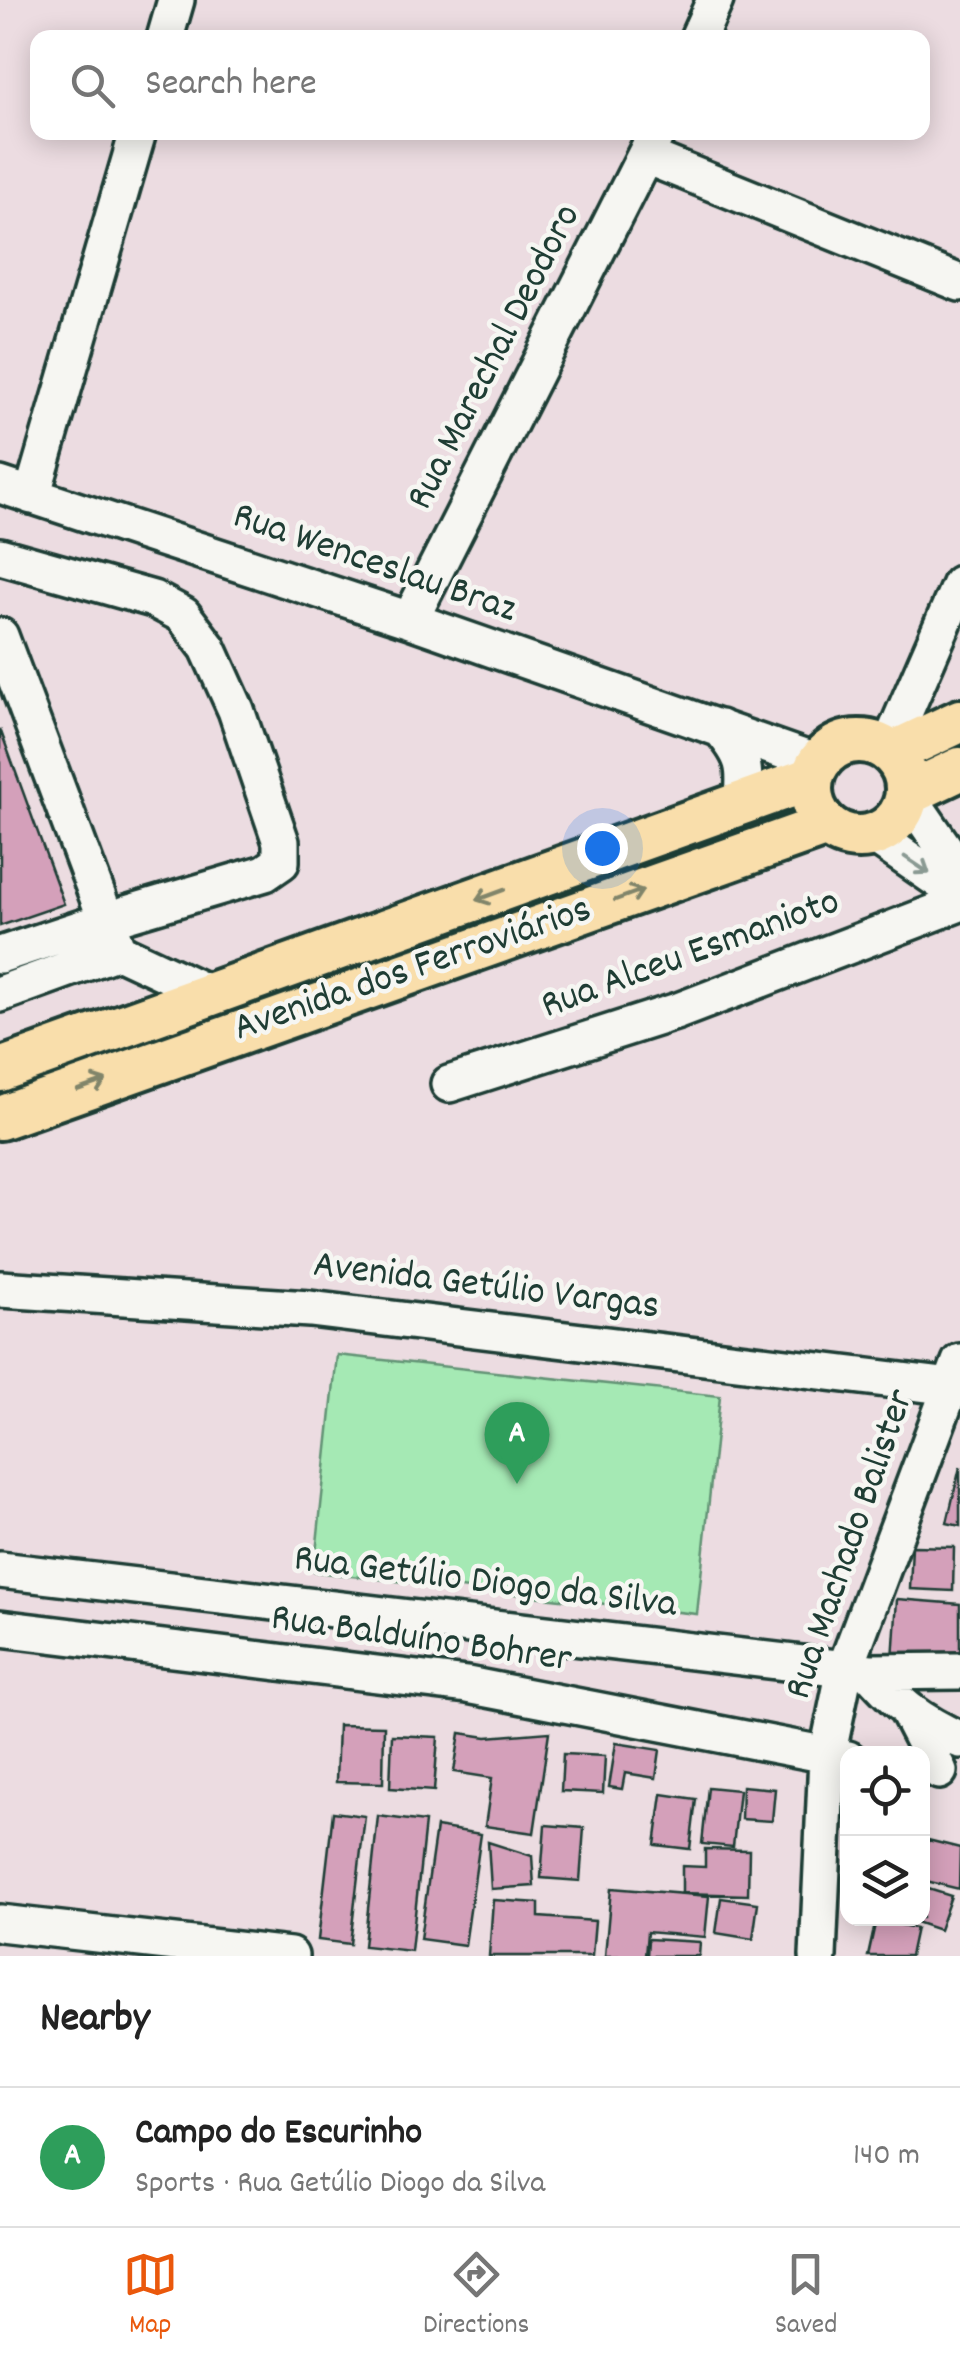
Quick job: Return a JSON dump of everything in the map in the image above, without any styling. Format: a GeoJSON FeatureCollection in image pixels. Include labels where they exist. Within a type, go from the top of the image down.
{"type":"FeatureCollection","features":[{"type":"Feature","properties":{"kind":"main road"},"geometry":{"type":"LineString","coordinates":[[890,752],[960,721]]}},
{"type":"Feature","properties":{"kind":"main road"},"geometry":{"type":"LineString","coordinates":[[850,741],[870,742],[890,752],[902,765],[906,779],[904,808],[896,820],[874,835],[857,838],[826,825],[816,812],[811,795],[815,770],[832,748],[850,741]]}},
{"type":"Feature","properties":{"kind":"main road","name":"Avenida dos Ferroviários"},"geometry":{"type":"LineString","coordinates":[[0,1070],[742,804],[815,770]]}},
{"type":"Feature","properties":{"kind":"main road"},"geometry":{"type":"LineString","coordinates":[[907,794],[960,770]]}},
{"type":"Feature","properties":{"kind":"main road","name":"Avenida dos Ferroviários"},"geometry":{"type":"LineString","coordinates":[[0,1118],[826,825]]}},
{"type":"Feature","properties":{"kind":"street"},"geometry":{"type":"LineString","coordinates":[[168,30],[176,0]]}},
{"type":"Feature","properties":{"kind":"street"},"geometry":{"type":"LineString","coordinates":[[702,30],[715,0]]}},
{"type":"Feature","properties":{"kind":"street"},"geometry":{"type":"LineString","coordinates":[[16,491],[135,140]]}},
{"type":"Feature","properties":{"kind":"street"},"geometry":{"type":"LineString","coordinates":[[652,144],[960,283]]}},
{"type":"Feature","properties":{"kind":"street","name":"Rua Marechal Deodoro"},"geometry":{"type":"LineString","coordinates":[[410,620],[652,144]]}},
{"type":"Feature","properties":{"kind":"street","name":"Rua Wenceslau Braz"},"geometry":{"type":"LineString","coordinates":[[16,491],[410,620],[720,728],[815,770]]}},
{"type":"Feature","properties":{"kind":"street"},"geometry":{"type":"LineString","coordinates":[[0,556],[153,599],[183,615],[208,648],[236,710],[281,842],[281,862],[266,874],[112,936],[0,994]]}},
{"type":"Feature","properties":{"kind":"street"},"geometry":{"type":"LineString","coordinates":[[890,752],[960,584]]}},
{"type":"Feature","properties":{"kind":"street"},"geometry":{"type":"LineString","coordinates":[[0,636],[112,936],[212,995]]}},
{"type":"Feature","properties":{"kind":"street"},"geometry":{"type":"LineString","coordinates":[[720,728],[739,751],[746,775],[742,804]]}},
{"type":"Feature","properties":{"kind":"street"},"geometry":{"type":"LineString","coordinates":[[907,794],[960,872]]}},
{"type":"Feature","properties":{"kind":"street"},"geometry":{"type":"LineString","coordinates":[[874,835],[960,899]]}},
{"type":"Feature","properties":{"kind":"street","name":"Rua Alceu Esmanioto"},"geometry":{"type":"LineString","coordinates":[[449,1084],[678,1010],[960,899]]}},
{"type":"Feature","properties":{"kind":"street"},"geometry":{"type":"LineString","coordinates":[[0,955],[112,936]]}},
{"type":"Feature","properties":{"kind":"street","name":"Avenida Getúlio Vargas"},"geometry":{"type":"LineString","coordinates":[[0,1289],[310,1309],[957,1379]]}},
{"type":"Feature","properties":{"kind":"street","name":"Rua Machado Balister"},"geometry":{"type":"LineString","coordinates":[[818,1956],[837,1758],[857,1670],[957,1379]]}},
{"type":"Feature","properties":{"kind":"street","name":"Rua Getúlio Diogo da Silva"},"geometry":{"type":"LineString","coordinates":[[0,1570],[857,1670],[960,1672]]}},
{"type":"Feature","properties":{"kind":"street","name":"Rua Balduíno Bohrer"},"geometry":{"type":"LineString","coordinates":[[0,1628],[467,1685],[837,1758]]}},
{"type":"Feature","properties":{"kind":"street"},"geometry":{"type":"LineString","coordinates":[[857,1670],[926,1724],[960,1740]]}},
{"type":"Feature","properties":{"kind":"street"},"geometry":{"type":"LineString","coordinates":[[908,1711],[940,1774]]}},
{"type":"Feature","properties":{"kind":"street"},"geometry":{"type":"LineString","coordinates":[[0,1924],[146,1948],[290,1956]]}},
{"type":"Feature","properties":{"kind":"green space"},"geometry":{"type":"Polygon","coordinates":[[[337,1355],[720,1396],[697,1614],[314,1572],[337,1355]]]}},
{"type":"Feature","properties":{"kind":"building"},"geometry":{"type":"Polygon","coordinates":[[[0,729],[64,904],[0,926],[0,729]]]}},
{"type":"Feature","properties":{"kind":"building"},"geometry":{"type":"Polygon","coordinates":[[[960,1467],[960,1526],[947,1523],[960,1467]]]}},
{"type":"Feature","properties":{"kind":"building"},"geometry":{"type":"Polygon","coordinates":[[[912,1546],[954,1547],[953,1591],[910,1589],[912,1546]]]}},
{"type":"Feature","properties":{"kind":"building"},"geometry":{"type":"Polygon","coordinates":[[[897,1599],[960,1604],[960,1664],[893,1660],[897,1599]]]}},
{"type":"Feature","properties":{"kind":"building"},"geometry":{"type":"Polygon","coordinates":[[[338,1725],[384,1726],[383,1783],[336,1782],[338,1725]]]}},
{"type":"Feature","properties":{"kind":"building"},"geometry":{"type":"Polygon","coordinates":[[[549,1732],[534,1833],[485,1826],[492,1778],[454,1772],[460,1733],[487,1737],[549,1732]]]}},
{"type":"Feature","properties":{"kind":"building"},"geometry":{"type":"Polygon","coordinates":[[[392,1735],[438,1737],[434,1791],[390,1788],[392,1735]]]}},
{"type":"Feature","properties":{"kind":"building"},"geometry":{"type":"Polygon","coordinates":[[[616,1743],[660,1750],[656,1778],[625,1773],[622,1789],[609,1787],[616,1743]]]}},
{"type":"Feature","properties":{"kind":"building"},"geometry":{"type":"Polygon","coordinates":[[[563,1754],[605,1756],[603,1793],[561,1791],[563,1754]]]}},
{"type":"Feature","properties":{"kind":"building"},"geometry":{"type":"Polygon","coordinates":[[[742,1786],[775,1789],[772,1821],[741,1819],[742,1786]]]}},
{"type":"Feature","properties":{"kind":"building"},"geometry":{"type":"Polygon","coordinates":[[[708,1787],[739,1790],[733,1847],[702,1844],[708,1787]]]}},
{"type":"Feature","properties":{"kind":"building"},"geometry":{"type":"Polygon","coordinates":[[[662,1794],[696,1799],[690,1849],[655,1845],[662,1794]]]}},
{"type":"Feature","properties":{"kind":"building"},"geometry":{"type":"Polygon","coordinates":[[[333,1812],[365,1816],[350,1944],[318,1940],[333,1812]]]}},
{"type":"Feature","properties":{"kind":"building"},"geometry":{"type":"Polygon","coordinates":[[[378,1816],[425,1822],[411,1951],[364,1946],[378,1816]]]}},
{"type":"Feature","properties":{"kind":"building"},"geometry":{"type":"Polygon","coordinates":[[[545,1825],[584,1828],[580,1881],[541,1878],[545,1825]]]}},
{"type":"Feature","properties":{"kind":"building"},"geometry":{"type":"Polygon","coordinates":[[[436,1827],[481,1834],[465,1945],[420,1939],[436,1827]]]}},
{"type":"Feature","properties":{"kind":"building"},"geometry":{"type":"Polygon","coordinates":[[[930,1840],[960,1848],[959,1889],[930,1882],[930,1840]]]}},
{"type":"Feature","properties":{"kind":"building"},"geometry":{"type":"Polygon","coordinates":[[[488,1842],[532,1856],[534,1886],[491,1889],[488,1842]]]}},
{"type":"Feature","properties":{"kind":"building"},"geometry":{"type":"Polygon","coordinates":[[[705,1849],[749,1850],[748,1895],[682,1893],[682,1866],[705,1867],[705,1849]]]}},
{"type":"Feature","properties":{"kind":"building"},"geometry":{"type":"Polygon","coordinates":[[[611,1888],[709,1896],[705,1937],[647,1932],[645,1956],[605,1956],[611,1888]]]}},
{"type":"Feature","properties":{"kind":"building"},"geometry":{"type":"Polygon","coordinates":[[[930,1889],[951,1896],[939,1930],[927,1926],[930,1889]]]}},
{"type":"Feature","properties":{"kind":"building"},"geometry":{"type":"Polygon","coordinates":[[[721,1898],[758,1903],[753,1939],[716,1933],[721,1898]]]}},
{"type":"Feature","properties":{"kind":"building"},"geometry":{"type":"Polygon","coordinates":[[[493,1900],[539,1903],[539,1917],[595,1921],[592,1956],[489,1956],[493,1900]]]}},
{"type":"Feature","properties":{"kind":"building"},"geometry":{"type":"Polygon","coordinates":[[[875,1926],[916,1928],[910,1956],[868,1956],[875,1926]]]}},
{"type":"Feature","properties":{"kind":"building"},"geometry":{"type":"Polygon","coordinates":[[[648,1939],[700,1942],[699,1956],[647,1956],[648,1939]]]}},
{"type":"Feature","properties":{"kind":"place","name":"Campo do Escurinho"},"geometry":{"type":"Point","coordinates":[517,1484]}}]}
